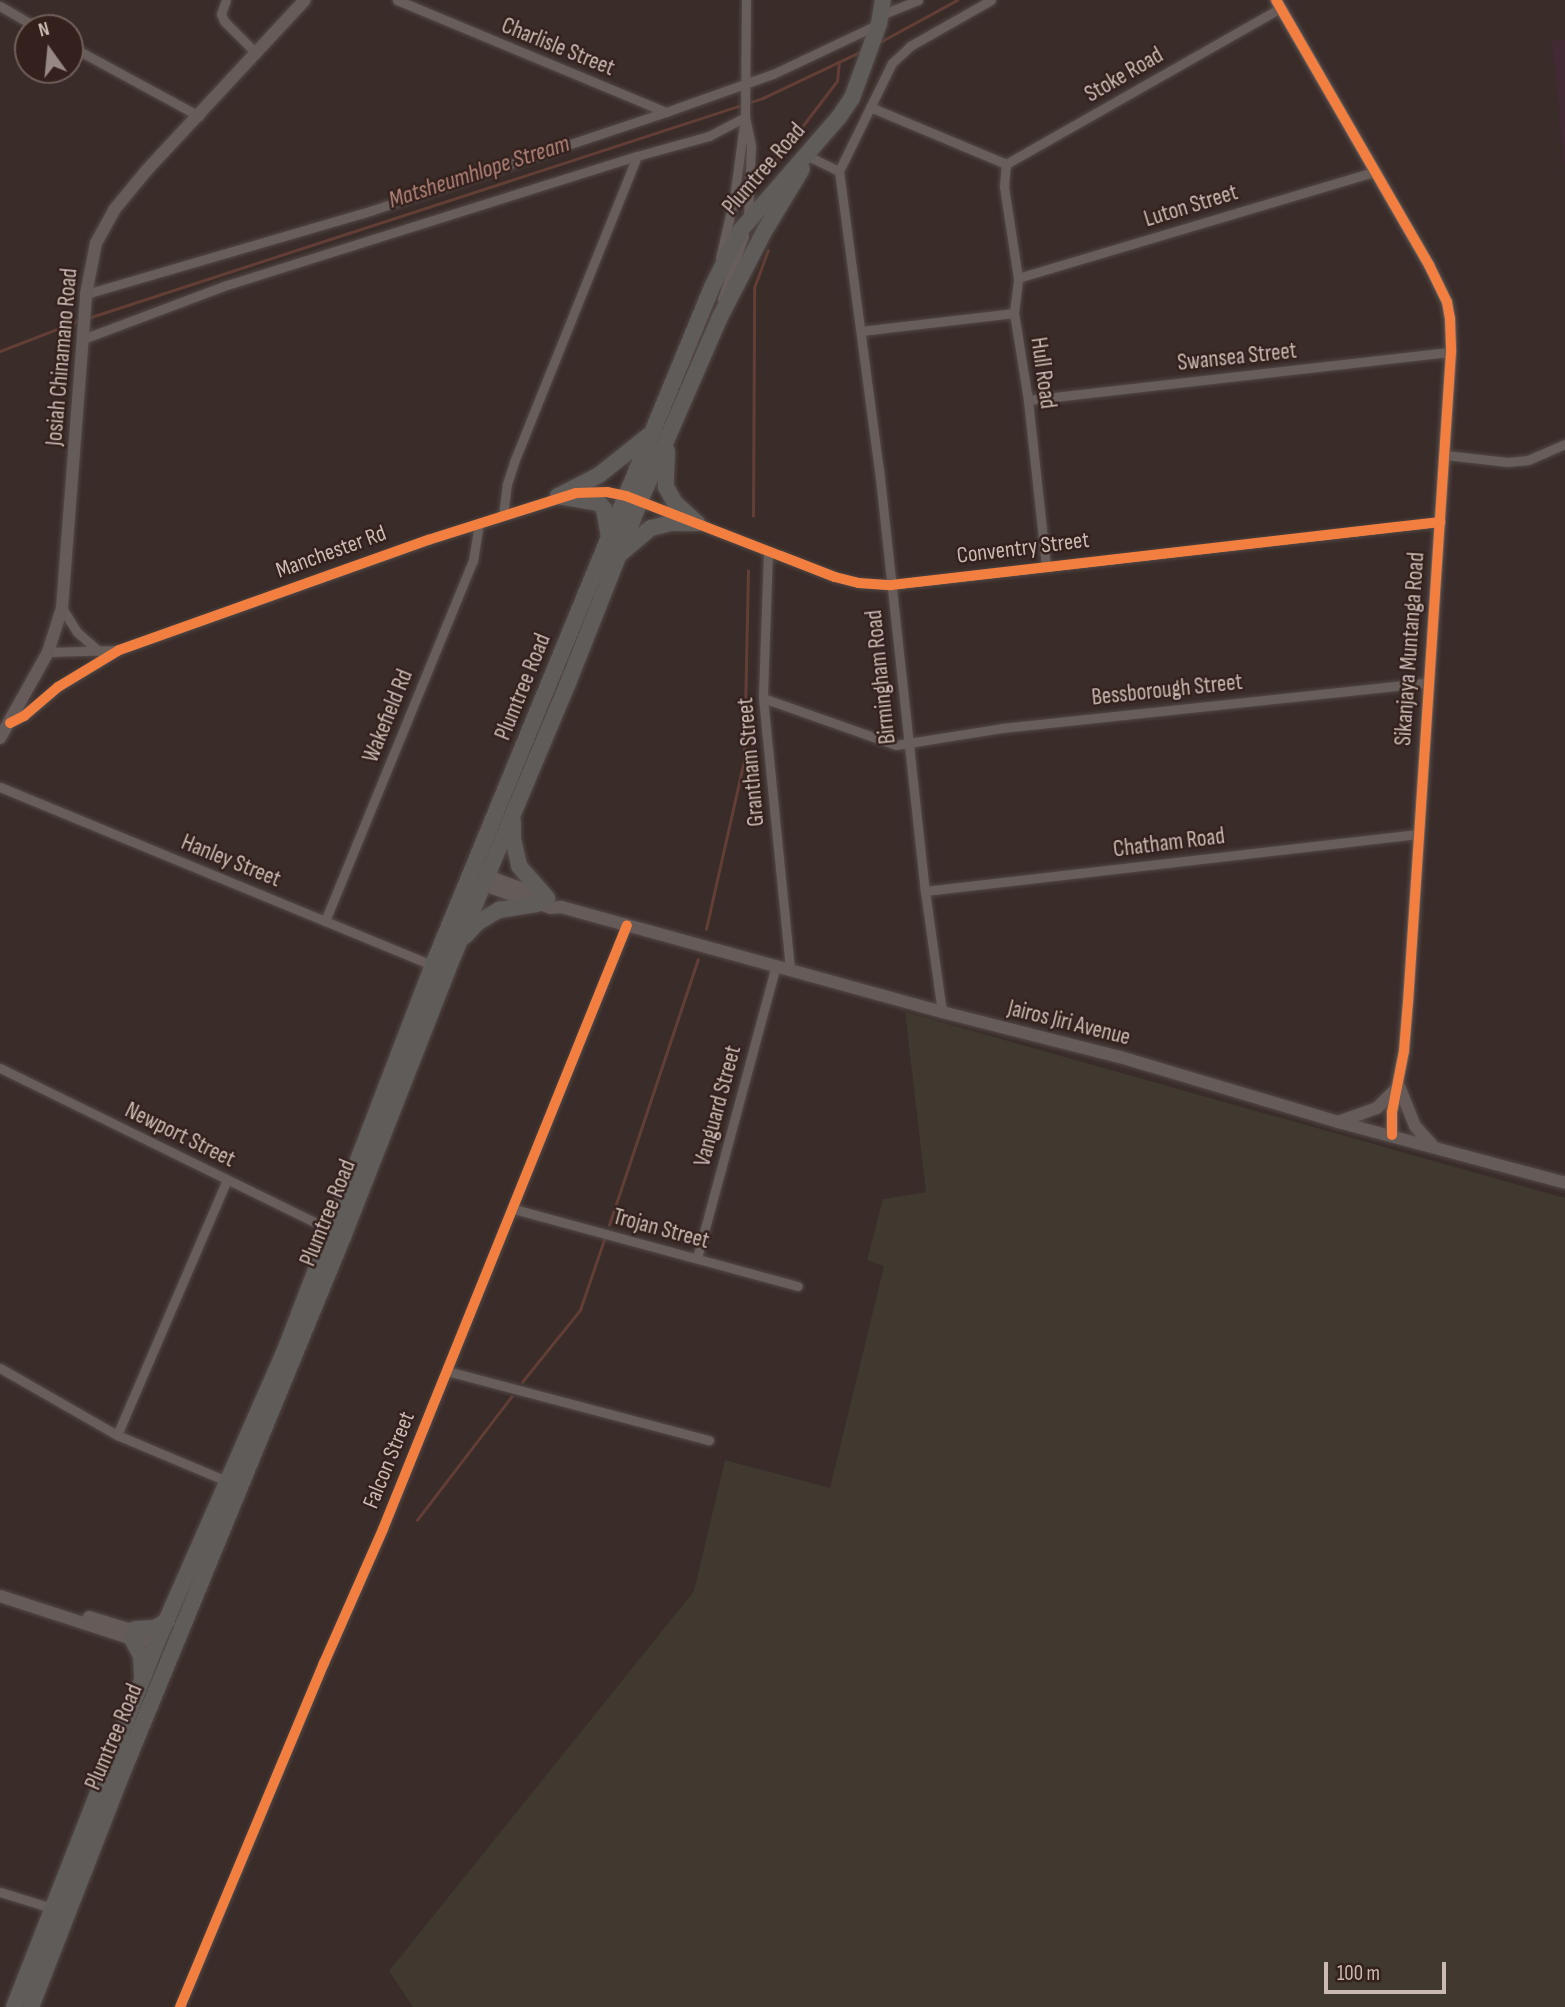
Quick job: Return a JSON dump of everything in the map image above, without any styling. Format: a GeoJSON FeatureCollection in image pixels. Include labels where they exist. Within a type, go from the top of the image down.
{"type":"FeatureCollection","features":[{"type":"Feature","properties":{"kind":"highway"},"geometry":{"type":"LineString","coordinates":[[826,132],[852,98],[880,19]]}},
{"type":"Feature","properties":{"kind":"highway","name":"Plumtree Road"},"geometry":{"type":"LineString","coordinates":[[31,2007],[59,1910],[157,1642],[233,1484],[338,1234],[440,968],[461,897],[609,537],[667,442],[719,319],[765,230],[826,132]]}},
{"type":"Feature","properties":{"kind":"highway","name":"Plumtree Road"},"geometry":{"type":"LineString","coordinates":[[440,968],[459,943],[617,557],[655,430],[734,239],[826,132]]}},
{"type":"Feature","properties":{"kind":"highway"},"geometry":{"type":"LineString","coordinates":[[558,496],[617,462],[655,430]]}},
{"type":"Feature","properties":{"kind":"highway"},"geometry":{"type":"LineString","coordinates":[[667,442],[666,487],[675,503],[697,523]]}},
{"type":"Feature","properties":{"kind":"highway"},"geometry":{"type":"LineString","coordinates":[[558,496],[599,503],[604,509],[609,537]]}},
{"type":"Feature","properties":{"kind":"highway"},"geometry":{"type":"LineString","coordinates":[[617,557],[651,528],[671,523],[697,523]]}},
{"type":"Feature","properties":{"kind":"highway"},"geometry":{"type":"LineString","coordinates":[[459,943],[477,923],[499,910],[548,903],[519,866],[513,839],[513,813]]}},
{"type":"Feature","properties":{"kind":"highway"},"geometry":{"type":"LineString","coordinates":[[461,897],[475,883],[485,879],[480,852]]}},
{"type":"Feature","properties":{"kind":"highway","name":"Plumtree Road"},"geometry":{"type":"LineString","coordinates":[[14,2007],[166,1672],[186,1623],[233,1484]]}},
{"type":"Feature","properties":{"kind":"highway"},"geometry":{"type":"LineString","coordinates":[[142,1681],[141,1656],[133,1634],[167,1621]]}},
{"type":"Feature","properties":{"kind":"highway"},"geometry":{"type":"LineString","coordinates":[[166,1672],[163,1652],[157,1642],[186,1623]]}},
{"type":"Feature","properties":{"kind":"street"},"geometry":{"type":"LineString","coordinates":[[226,0],[221,13],[223,21],[256,53]]}},
{"type":"Feature","properties":{"kind":"street","name":"Josiah Chinamano Road"},"geometry":{"type":"LineString","coordinates":[[0,738],[48,652],[62,608],[86,294],[92,257],[104,225],[146,171],[305,0]]}},
{"type":"Feature","properties":{"kind":"street","name":"Charlisle Street"},"geometry":{"type":"LineString","coordinates":[[397,0],[666,112]]}},
{"type":"Feature","properties":{"kind":"street"},"geometry":{"type":"LineString","coordinates":[[719,319],[748,220],[751,146],[745,87],[746,0]]}},
{"type":"Feature","properties":{"kind":"street"},"geometry":{"type":"LineString","coordinates":[[86,294],[373,210],[745,87],[918,0]]}},
{"type":"Feature","properties":{"kind":"street"},"geometry":{"type":"LineString","coordinates":[[810,158],[839,171],[886,71],[903,52],[991,0]]}},
{"type":"Feature","properties":{"kind":"street","name":"Stoke Road"},"geometry":{"type":"LineString","coordinates":[[1006,164],[1279,4]]}},
{"type":"Feature","properties":{"kind":"street","name":"Sikanjaya Muntanga Road"},"geometry":{"type":"LineString","coordinates":[[1279,4],[1376,171],[1447,302],[1451,352],[1445,455],[1408,1002],[1399,1085],[1392,1112],[1392,1135]]}},
{"type":"Feature","properties":{"kind":"street"},"geometry":{"type":"LineString","coordinates":[[84,54],[199,116]]}},
{"type":"Feature","properties":{"kind":"street"},"geometry":{"type":"LineString","coordinates":[[870,107],[1006,164]]}},
{"type":"Feature","properties":{"kind":"street"},"geometry":{"type":"LineString","coordinates":[[83,337],[227,285],[637,156],[709,136],[746,115]]}},
{"type":"Feature","properties":{"kind":"street"},"geometry":{"type":"LineString","coordinates":[[712,287],[729,222],[746,115]]}},
{"type":"Feature","properties":{"kind":"street"},"geometry":{"type":"LineString","coordinates":[[503,516],[514,461],[637,156]]}},
{"type":"Feature","properties":{"kind":"street","name":"Hull Road"},"geometry":{"type":"LineString","coordinates":[[1006,164],[1004,186],[1017,278],[1014,313],[1028,400],[1046,566]]}},
{"type":"Feature","properties":{"kind":"street","name":"Birmingham Road"},"geometry":{"type":"LineString","coordinates":[[839,171],[861,331],[925,891],[942,1012]]}},
{"type":"Feature","properties":{"kind":"street","name":"Luton Street"},"geometry":{"type":"LineString","coordinates":[[1017,278],[1376,171]]}},
{"type":"Feature","properties":{"kind":"street"},"geometry":{"type":"LineString","coordinates":[[861,331],[1014,313]]}},
{"type":"Feature","properties":{"kind":"street","name":"Swansea Street"},"geometry":{"type":"LineString","coordinates":[[1028,400],[1451,352]]}},
{"type":"Feature","properties":{"kind":"street"},"geometry":{"type":"LineString","coordinates":[[1445,455],[1508,462],[1528,460],[1565,444]]}},
{"type":"Feature","properties":{"kind":"street","name":"Manchester Rd"},"geometry":{"type":"LineString","coordinates":[[120,650],[558,496],[593,491],[633,499]]}},
{"type":"Feature","properties":{"kind":"street","name":"Conventry Street"},"geometry":{"type":"LineString","coordinates":[[633,499],[768,552],[859,583],[891,585],[1440,522]]}},
{"type":"Feature","properties":{"kind":"street","name":"Wakefield Rd"},"geometry":{"type":"LineString","coordinates":[[325,921],[473,561],[479,524]]}},
{"type":"Feature","properties":{"kind":"street","name":"Grantham Street"},"geometry":{"type":"LineString","coordinates":[[768,552],[763,698],[790,968]]}},
{"type":"Feature","properties":{"kind":"street"},"geometry":{"type":"LineString","coordinates":[[62,608],[77,632],[99,651]]}},
{"type":"Feature","properties":{"kind":"street"},"geometry":{"type":"LineString","coordinates":[[48,652],[120,650]]}},
{"type":"Feature","properties":{"kind":"street"},"geometry":{"type":"LineString","coordinates":[[10,723],[24,716],[58,687],[120,650]]}},
{"type":"Feature","properties":{"kind":"street","name":"Bessborough Street"},"geometry":{"type":"LineString","coordinates":[[763,698],[882,741],[910,744],[1002,728],[1429,682]]}},
{"type":"Feature","properties":{"kind":"street","name":"Hanley Street"},"geometry":{"type":"LineString","coordinates":[[0,787],[440,968]]}},
{"type":"Feature","properties":{"kind":"street","name":"Chatham Road"},"geometry":{"type":"LineString","coordinates":[[925,891],[1418,834]]}},
{"type":"Feature","properties":{"kind":"street","name":"Jairos Jiri Avenue"},"geometry":{"type":"LineString","coordinates":[[485,879],[492,888],[942,1012],[1120,1057],[1338,1122],[1565,1184]]}},
{"type":"Feature","properties":{"kind":"street","name":"Falcon Street"},"geometry":{"type":"LineString","coordinates":[[180,2007],[514,1209],[627,925]]}},
{"type":"Feature","properties":{"kind":"street","name":"Vanguard Street"},"geometry":{"type":"LineString","coordinates":[[697,1258],[776,965]]}},
{"type":"Feature","properties":{"kind":"street","name":"Newport Street"},"geometry":{"type":"LineString","coordinates":[[0,1068],[338,1234]]}},
{"type":"Feature","properties":{"kind":"street"},"geometry":{"type":"LineString","coordinates":[[1338,1122],[1377,1108],[1399,1085],[1415,1126],[1435,1148]]}},
{"type":"Feature","properties":{"kind":"street"},"geometry":{"type":"LineString","coordinates":[[117,1435],[227,1180]]}},
{"type":"Feature","properties":{"kind":"street","name":"Trojan Street"},"geometry":{"type":"LineString","coordinates":[[514,1209],[798,1286]]}},
{"type":"Feature","properties":{"kind":"street"},"geometry":{"type":"LineString","coordinates":[[0,1368],[117,1435],[233,1484]]}},
{"type":"Feature","properties":{"kind":"street"},"geometry":{"type":"LineString","coordinates":[[447,1371],[709,1440]]}},
{"type":"Feature","properties":{"kind":"street"},"geometry":{"type":"LineString","coordinates":[[0,1596],[63,1614],[78,1614],[157,1642]]}},
{"type":"Feature","properties":{"kind":"street"},"geometry":{"type":"LineString","coordinates":[[0,1892],[59,1910]]}},
{"type":"Feature","properties":{"kind":"shaded area"},"geometry":{"type":"Polygon","coordinates":[[[1565,40],[1565,171],[1552,41],[1565,40]]]}},
{"type":"Feature","properties":{"kind":"shaded area"},"geometry":{"type":"Polygon","coordinates":[[[905,1012],[1565,1198],[1565,2007],[413,2007],[389,1971],[694,1591],[725,1460],[830,1488],[884,1266],[867,1260],[883,1199],[926,1192],[905,1012]]]}},
{"type":"Feature","properties":{"kind":"waterway","name":"Matsheumhlope Stream"},"geometry":{"type":"LineString","coordinates":[[880,42],[957,0]]}},
{"type":"Feature","properties":{"kind":"waterway","name":"Matsheumhlope Stream"},"geometry":{"type":"LineString","coordinates":[[88,318],[763,98],[862,51]]}},
{"type":"Feature","properties":{"kind":"waterway"},"geometry":{"type":"LineString","coordinates":[[772,166],[837,81],[839,62]]}},
{"type":"Feature","properties":{"kind":"waterway"},"geometry":{"type":"LineString","coordinates":[[753,516],[754,288],[768,250]]}},
{"type":"Feature","properties":{"kind":"waterway","name":"Matsheumhlope Stream"},"geometry":{"type":"LineString","coordinates":[[0,351],[78,321]]}},
{"type":"Feature","properties":{"kind":"waterway"},"geometry":{"type":"LineString","coordinates":[[706,929],[744,760],[748,571]]}},
{"type":"Feature","properties":{"kind":"waterway"},"geometry":{"type":"LineString","coordinates":[[609,1225],[698,959]]}},
{"type":"Feature","properties":{"kind":"waterway"},"geometry":{"type":"LineString","coordinates":[[522,1382],[580,1310],[604,1240]]}},
{"type":"Feature","properties":{"kind":"waterway"},"geometry":{"type":"LineString","coordinates":[[417,1520],[511,1397]]}},
{"type":"Feature","properties":{"kind":"cycle path"},"geometry":{"type":"LineString","coordinates":[[1276,0],[1429,265],[1447,302],[1450,319],[1451,352],[1408,1002],[1404,1051],[1392,1112],[1392,1135]]}},
{"type":"Feature","properties":{"kind":"cycle path"},"geometry":{"type":"LineString","coordinates":[[10,723],[24,716],[58,687],[119,650],[428,540],[576,493],[607,492],[626,496],[835,577],[859,583],[891,585],[1440,522]]}},
{"type":"Feature","properties":{"kind":"cycle path"},"geometry":{"type":"LineString","coordinates":[[180,2007],[383,1529],[627,925]]}}]}
